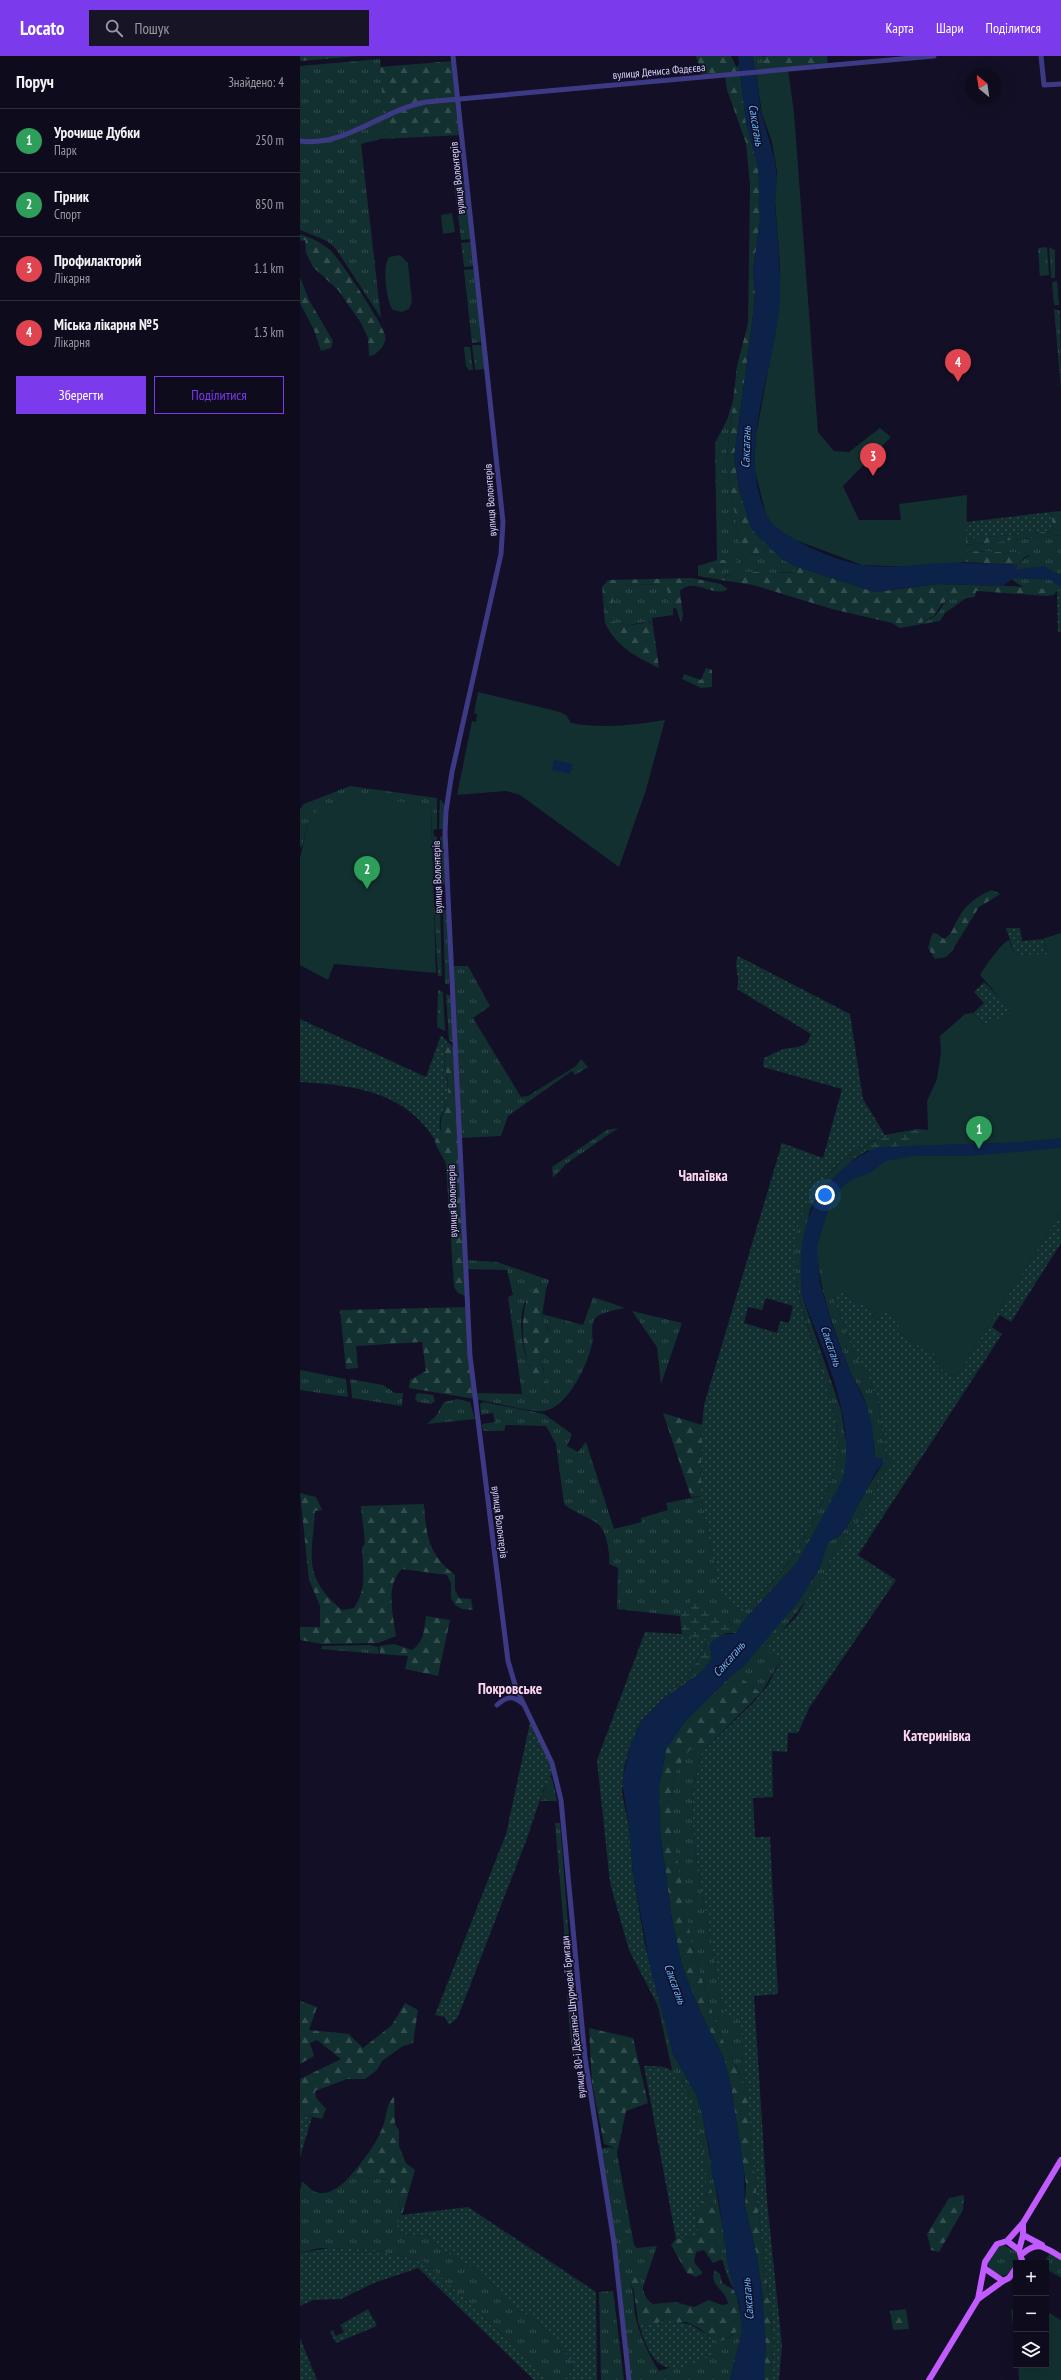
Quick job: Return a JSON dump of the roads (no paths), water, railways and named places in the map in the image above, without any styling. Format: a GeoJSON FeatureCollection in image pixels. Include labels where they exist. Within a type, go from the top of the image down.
{"type":"FeatureCollection","features":[{"type":"Feature","properties":{"kind":"main road"},"geometry":{"type":"LineString","coordinates":[[929,2380],[978,2300],[985,2262],[997,2244],[1007,2242],[1023,2223],[1061,2160]]}},
{"type":"Feature","properties":{"kind":"main road"},"geometry":{"type":"LineString","coordinates":[[1019,2260],[1023,2235],[1023,2223]]}},
{"type":"Feature","properties":{"kind":"main road"},"geometry":{"type":"LineString","coordinates":[[1023,2235],[1061,2257]]}},
{"type":"Feature","properties":{"kind":"main road"},"geometry":{"type":"LineString","coordinates":[[1007,2242],[1020,2252]]}},
{"type":"Feature","properties":{"kind":"main road"},"geometry":{"type":"LineString","coordinates":[[1020,2252],[1037,2245],[1045,2247]]}},
{"type":"Feature","properties":{"kind":"main road"},"geometry":{"type":"LineString","coordinates":[[984,2268],[1003,2281]]}},
{"type":"Feature","properties":{"kind":"main road"},"geometry":{"type":"LineString","coordinates":[[978,2300],[1009,2278],[1013,2272]]}},
{"type":"Feature","properties":{"kind":"street","name":"вулиця Волонтерів"},"geometry":{"type":"LineString","coordinates":[[453,56],[503,522],[501,554],[447,796],[446,833],[470,1356],[508,1661]]}},
{"type":"Feature","properties":{"kind":"street","name":"вулиця Дениса Фадєєва"},"geometry":{"type":"LineString","coordinates":[[300,141],[330,140],[408,106],[458,98],[934,56]]}},
{"type":"Feature","properties":{"kind":"street"},"geometry":{"type":"LineString","coordinates":[[1041,56],[1044,85],[1061,84]]}},
{"type":"Feature","properties":{"kind":"street","name":"вулиця 80-ї Десантно-Штурмової Бригади"},"geometry":{"type":"LineString","coordinates":[[508,1661],[516,1688],[552,1764],[561,1800],[585,2058],[614,2243],[629,2380]]}},
{"type":"Feature","properties":{"kind":"street"},"geometry":{"type":"LineString","coordinates":[[498,1705],[504,1698],[510,1697],[516,1698],[524,1705]]}},
{"type":"Feature","properties":{"kind":"water"},"geometry":{"type":"Polygon","coordinates":[[[738,56],[752,56],[754,62],[761,110],[777,174],[775,203],[780,299],[777,326],[760,408],[756,435],[755,463],[758,489],[767,516],[773,524],[795,540],[825,554],[852,563],[882,567],[940,563],[1017,565],[1015,570],[1044,566],[1061,577],[1061,587],[1052,581],[1046,573],[1033,571],[1017,575],[1003,586],[938,584],[875,592],[798,567],[783,560],[754,532],[740,492],[734,458],[752,324],[755,294],[753,271],[760,221],[758,168],[746,123],[738,56]]]}},
{"type":"Feature","properties":{"kind":"water"},"geometry":{"type":"Polygon","coordinates":[[[554,760],[573,764],[570,774],[552,770],[554,760]]]}},
{"type":"Feature","properties":{"kind":"water"},"geometry":{"type":"Polygon","coordinates":[[[1061,1138],[1061,1148],[969,1156],[914,1156],[886,1161],[870,1173],[853,1179],[842,1187],[830,1205],[817,1246],[820,1282],[832,1325],[850,1371],[867,1406],[872,1426],[875,1458],[882,1458],[884,1462],[876,1472],[846,1528],[839,1536],[828,1542],[819,1569],[798,1602],[743,1667],[734,1673],[685,1721],[666,1749],[659,1788],[660,1831],[672,1920],[683,1969],[701,2014],[724,2058],[731,2087],[744,2170],[745,2206],[757,2257],[763,2303],[766,2348],[764,2380],[730,2380],[742,2332],[739,2302],[734,2290],[728,2266],[718,2195],[712,2176],[710,2153],[702,2113],[696,2094],[673,2054],[651,1971],[633,1874],[629,1827],[622,1781],[630,1746],[641,1721],[663,1699],[699,1674],[712,1659],[710,1644],[721,1635],[736,1633],[746,1618],[797,1563],[842,1481],[846,1459],[846,1436],[842,1412],[828,1363],[802,1296],[802,1244],[810,1214],[817,1200],[839,1172],[853,1160],[880,1147],[1021,1142],[1061,1138]]]}},
{"type":"Feature","properties":{"kind":"waterway","name":"Саксагань"},"geometry":{"type":"LineString","coordinates":[[1009,574],[1053,576],[1061,579]]}},
{"type":"Feature","properties":{"kind":"place","name":"Міська лікарня №5"},"geometry":{"type":"Point","coordinates":[958,382]}},
{"type":"Feature","properties":{"kind":"place","name":"Профилакторий"},"geometry":{"type":"Point","coordinates":[873,476]}},
{"type":"Feature","properties":{"kind":"place","name":"Гірник"},"geometry":{"type":"Point","coordinates":[367,889]}},
{"type":"Feature","properties":{"kind":"place","name":"Урочище Дубки"},"geometry":{"type":"Point","coordinates":[979,1149]}},
{"type":"Feature","properties":{"kind":"district","name":"Чапаївка"},"geometry":{"type":"Point","coordinates":[703,1176]}},
{"type":"Feature","properties":{"kind":"district","name":"Покровське"},"geometry":{"type":"Point","coordinates":[510,1689]}},
{"type":"Feature","properties":{"kind":"district","name":"Катеринівка"},"geometry":{"type":"Point","coordinates":[937,1736]}}]}
